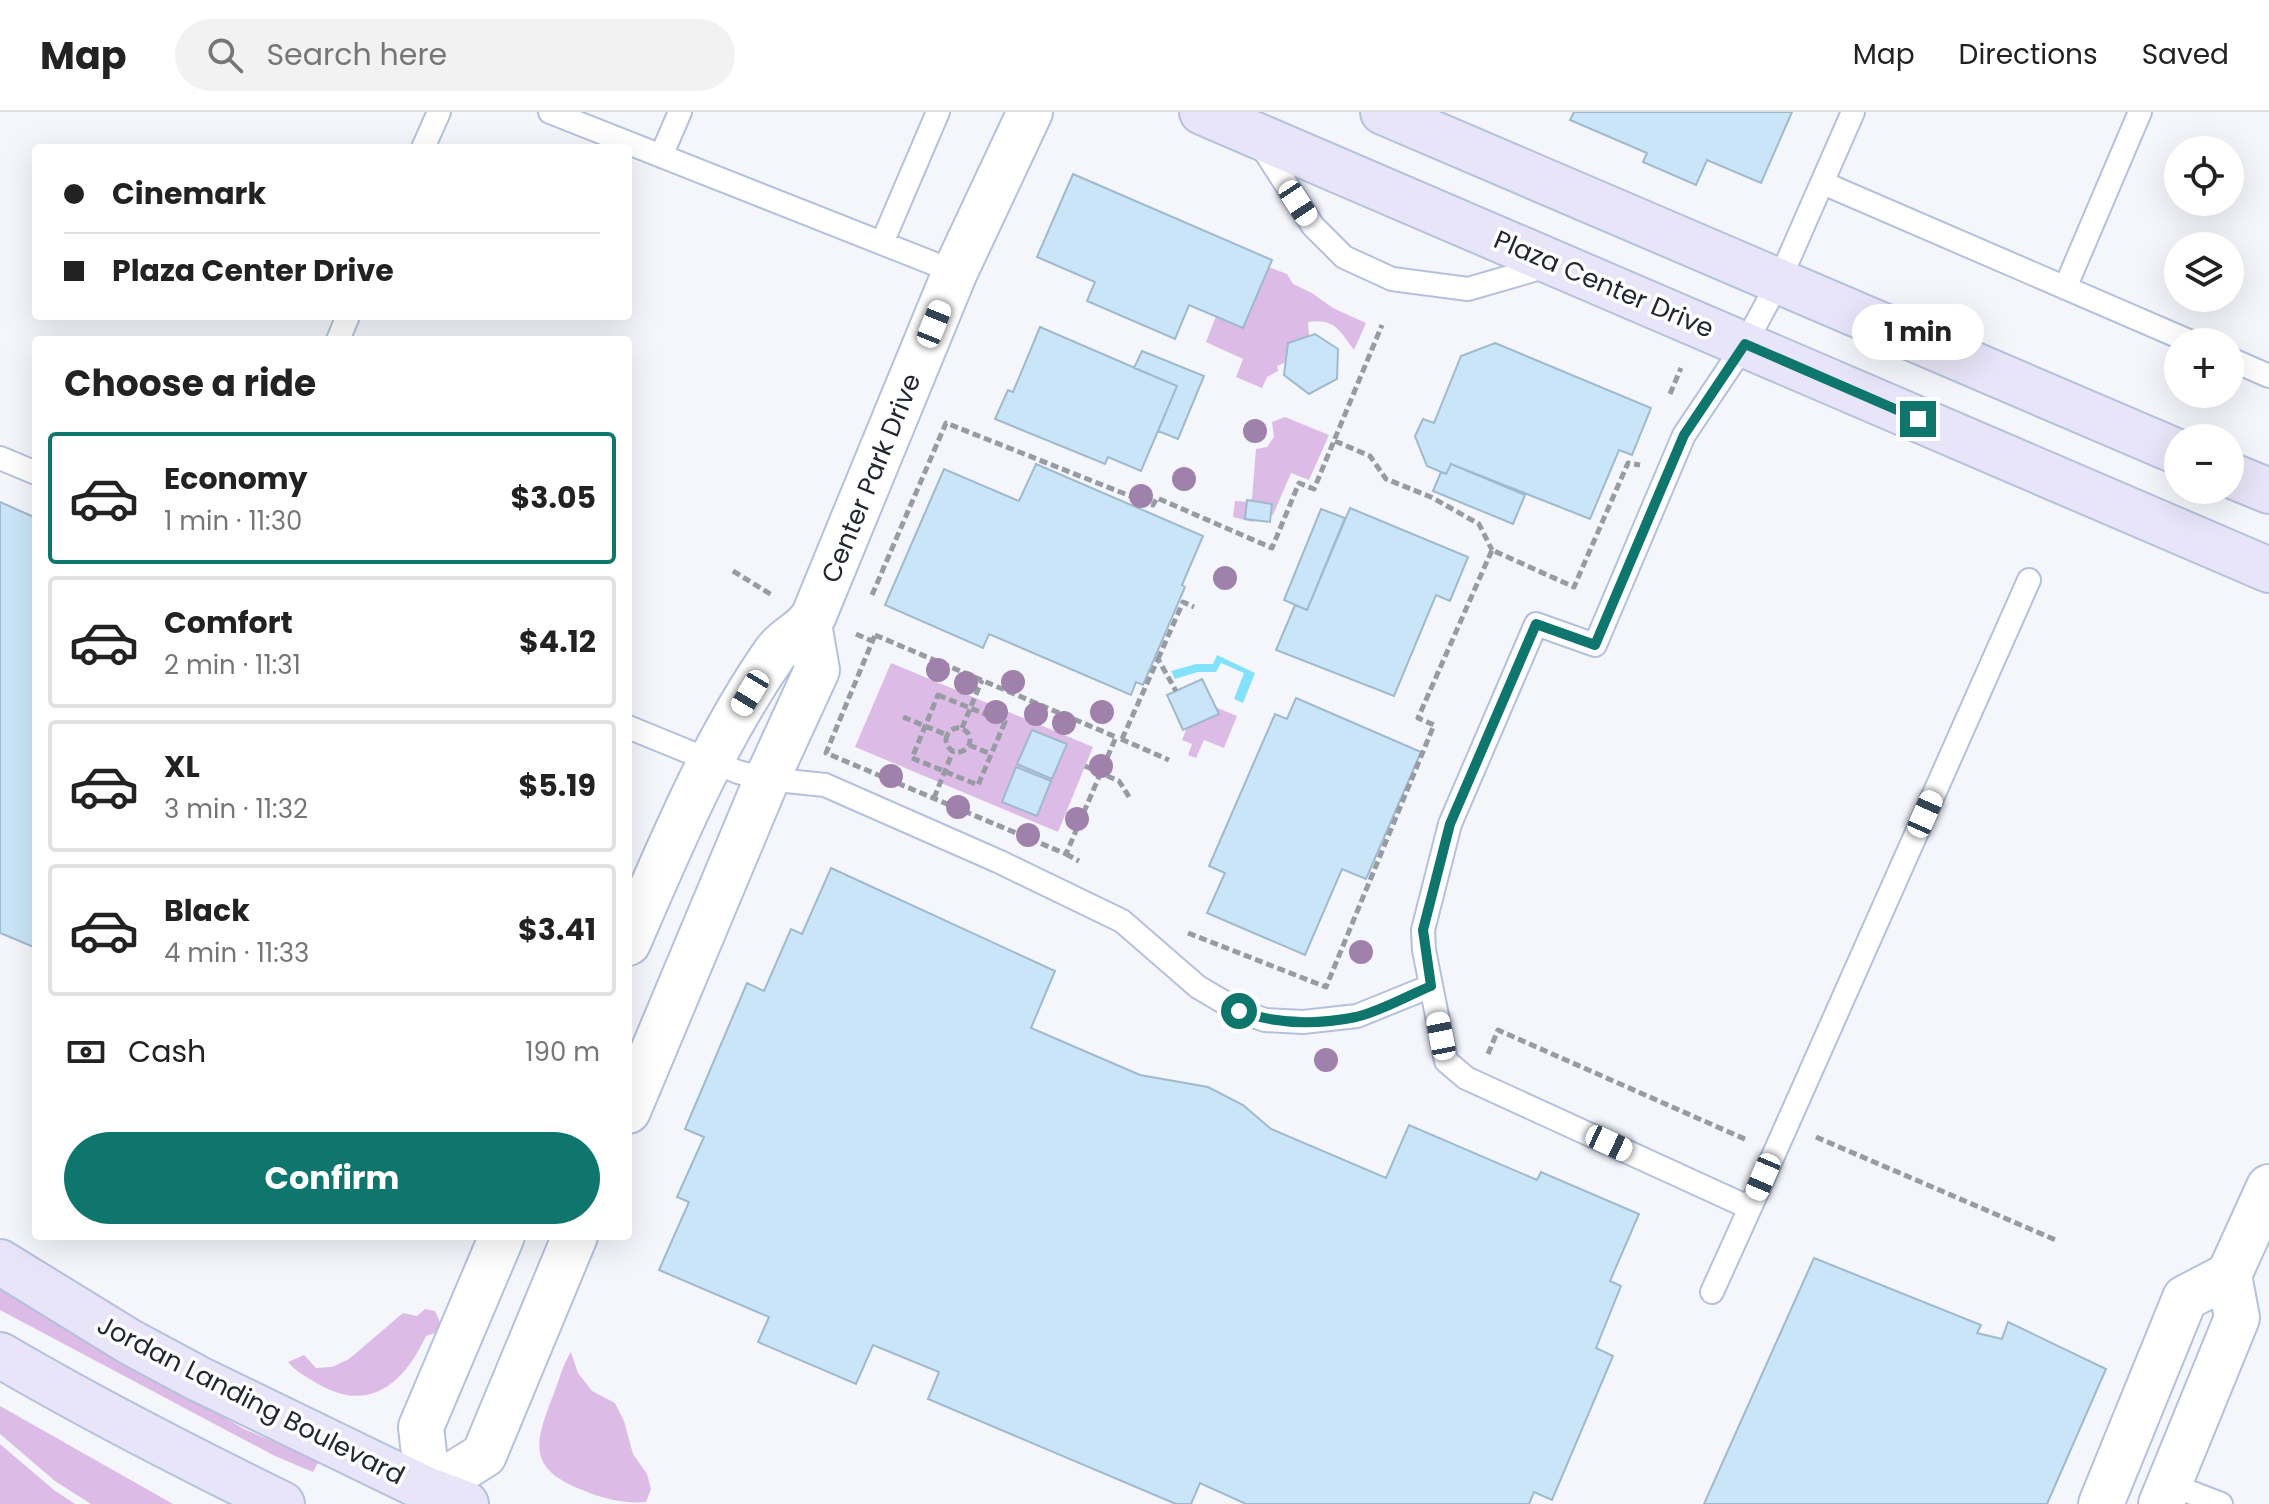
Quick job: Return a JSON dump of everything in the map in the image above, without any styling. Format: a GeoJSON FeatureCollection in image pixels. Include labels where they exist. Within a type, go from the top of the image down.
{"type":"FeatureCollection","features":[{"type":"Feature","properties":{"kind":"street","name":"Center Park Drive"},"geometry":{"type":"LineString","coordinates":[[632,934],[679,825],[737,715],[777,649],[809,624],[955,272],[1030,112]]}},
{"type":"Feature","properties":{"kind":"street","name":"Plaza Center Drive"},"geometry":{"type":"LineString","coordinates":[[1202,112],[2269,570]]}},
{"type":"Feature","properties":{"kind":"street"},"geometry":{"type":"LineString","coordinates":[[1383,112],[2164,446]]}},
{"type":"Feature","properties":{"kind":"street"},"geometry":{"type":"LineString","coordinates":[[2244,481],[2269,491]]}},
{"type":"Feature","properties":{"kind":"street"},"geometry":{"type":"LineString","coordinates":[[632,1101],[767,779],[817,670],[809,624]]}},
{"type":"Feature","properties":{"kind":"street"},"geometry":{"type":"LineString","coordinates":[[2165,1494],[2237,1318],[2229,1275],[2269,1187]]}},
{"type":"Feature","properties":{"kind":"street"},"geometry":{"type":"LineString","coordinates":[[439,1499],[421,1427],[500,1240]]}},
{"type":"Feature","properties":{"kind":"street"},"geometry":{"type":"LineString","coordinates":[[439,1499],[484,1455],[573,1240]]}},
{"type":"Feature","properties":{"kind":"street","name":"Jordan Landing Boulevard"},"geometry":{"type":"LineString","coordinates":[[0,1262],[130,1342],[268,1415],[439,1499]]}},
{"type":"Feature","properties":{"kind":"street"},"geometry":{"type":"LineString","coordinates":[[2101,1504],[2185,1298],[2229,1275]]}},
{"type":"Feature","properties":{"kind":"street"},"geometry":{"type":"LineString","coordinates":[[0,1355],[118,1423],[282,1504]]}},
{"type":"Feature","properties":{"kind":"lane"},"geometry":{"type":"LineString","coordinates":[[425,144],[439,112]]}},
{"type":"Feature","properties":{"kind":"lane"},"geometry":{"type":"LineString","coordinates":[[550,112],[631,144]]}},
{"type":"Feature","properties":{"kind":"lane"},"geometry":{"type":"LineString","coordinates":[[661,156],[680,112]]}},
{"type":"Feature","properties":{"kind":"lane"},"geometry":{"type":"LineString","coordinates":[[882,243],[938,112]]}},
{"type":"Feature","properties":{"kind":"lane"},"geometry":{"type":"LineString","coordinates":[[1750,1208],[1466,1078],[1446,1061],[1423,930],[1450,824],[1536,624],[1595,645],[1684,435],[1745,344],[1779,281],[1853,112]]}},
{"type":"Feature","properties":{"kind":"lane"},"geometry":{"type":"LineString","coordinates":[[2065,288],[2140,112]]}},
{"type":"Feature","properties":{"kind":"lane"},"geometry":{"type":"LineString","coordinates":[[1252,133],[1313,226],[1344,257],[1392,279],[1468,289],[1554,264]]}},
{"type":"Feature","properties":{"kind":"lane"},"geometry":{"type":"LineString","coordinates":[[632,145],[955,272]]}},
{"type":"Feature","properties":{"kind":"lane"},"geometry":{"type":"LineString","coordinates":[[1823,183],[2164,330]]}},
{"type":"Feature","properties":{"kind":"lane"},"geometry":{"type":"LineString","coordinates":[[2244,365],[2269,376]]}},
{"type":"Feature","properties":{"kind":"lane"},"geometry":{"type":"LineString","coordinates":[[0,458],[32,471]]}},
{"type":"Feature","properties":{"kind":"lane"},"geometry":{"type":"LineString","coordinates":[[1712,1292],[2029,580]]}},
{"type":"Feature","properties":{"kind":"lane"},"geometry":{"type":"LineString","coordinates":[[632,729],[712,763],[767,779],[825,785],[1000,862],[1122,921],[1198,987],[1239,1011],[1265,1020],[1303,1022],[1357,1016],[1431,986]]}},
{"type":"Feature","properties":{"kind":"lane"},"geometry":{"type":"LineString","coordinates":[[2165,1494],[2221,1504]]}},
{"type":"Feature","properties":{"kind":"path"},"geometry":{"type":"LineString","coordinates":[[869,603],[946,423],[1153,505],[1157,498],[1272,548],[1299,483],[1314,489],[1382,325]]}},
{"type":"Feature","properties":{"kind":"path"},"geometry":{"type":"LineString","coordinates":[[1669,396],[1681,368]]}},
{"type":"Feature","properties":{"kind":"path"},"geometry":{"type":"LineString","coordinates":[[1334,441],[1370,456],[1386,479],[1431,497],[1479,524],[1492,550],[1574,587],[1628,463],[1640,466],[1646,452]]}},
{"type":"Feature","properties":{"kind":"path"},"geometry":{"type":"LineString","coordinates":[[1187,932],[1326,987],[1434,725],[1418,718],[1492,550]]}},
{"type":"Feature","properties":{"kind":"path"},"geometry":{"type":"LineString","coordinates":[[733,571],[772,595]]}},
{"type":"Feature","properties":{"kind":"path"},"geometry":{"type":"LineString","coordinates":[[1066,854],[1100,774],[1183,602],[1194,607]]}},
{"type":"Feature","properties":{"kind":"path"},"geometry":{"type":"LineString","coordinates":[[859,625],[855,634],[872,641]]}},
{"type":"Feature","properties":{"kind":"path"},"geometry":{"type":"LineString","coordinates":[[1091,868],[1066,854],[826,753],[875,635],[1169,760]]}},
{"type":"Feature","properties":{"kind":"path"},"geometry":{"type":"LineString","coordinates":[[1158,659],[1176,691]]}},
{"type":"Feature","properties":{"kind":"path"},"geometry":{"type":"LineString","coordinates":[[962,728],[982,680]]}},
{"type":"Feature","properties":{"kind":"path"},"geometry":{"type":"LineString","coordinates":[[938,695],[1005,722],[978,785],[912,758],[925,727],[938,695]]}},
{"type":"Feature","properties":{"kind":"path"},"geometry":{"type":"LineString","coordinates":[[903,717],[947,735]]}},
{"type":"Feature","properties":{"kind":"path"},"geometry":{"type":"LineString","coordinates":[[955,728],[962,728],[968,734],[969,745],[960,752],[953,751],[946,743],[947,735],[955,728]]}},
{"type":"Feature","properties":{"kind":"path"},"geometry":{"type":"LineString","coordinates":[[969,745],[991,754]]}},
{"type":"Feature","properties":{"kind":"path"},"geometry":{"type":"LineString","coordinates":[[934,798],[953,751]]}},
{"type":"Feature","properties":{"kind":"path"},"geometry":{"type":"LineString","coordinates":[[1085,766],[1119,781],[1131,800]]}},
{"type":"Feature","properties":{"kind":"path"},"geometry":{"type":"LineString","coordinates":[[1466,1078],[1485,1062],[1498,1030],[1747,1140],[1811,1135],[2058,1241]]}},
{"type":"Feature","properties":{"kind":"shaded area"},"geometry":{"type":"Polygon","coordinates":[[[1269,267],[1287,274],[1293,284],[1333,308],[1366,323],[1354,350],[1337,328],[1325,322],[1308,322],[1309,336],[1289,343],[1286,362],[1277,366],[1278,371],[1267,377],[1262,388],[1236,377],[1243,359],[1206,342],[1216,316],[1243,327],[1269,267]]]}},
{"type":"Feature","properties":{"kind":"shaded area"},"geometry":{"type":"Polygon","coordinates":[[[1285,417],[1329,435],[1309,480],[1291,473],[1273,515],[1259,510],[1253,522],[1233,517],[1235,501],[1249,502],[1252,498],[1256,449],[1267,447],[1274,437],[1272,422],[1285,417]]]}},
{"type":"Feature","properties":{"kind":"shaded area"},"geometry":{"type":"Polygon","coordinates":[[[891,663],[1093,747],[1058,832],[855,747],[891,663]]]}},
{"type":"Feature","properties":{"kind":"shaded area"},"geometry":{"type":"Polygon","coordinates":[[[1198,700],[1237,716],[1224,748],[1204,740],[1196,758],[1188,755],[1192,744],[1182,740],[1198,700]]]}},
{"type":"Feature","properties":{"kind":"shaded area"},"geometry":{"type":"Polygon","coordinates":[[[0,1286],[244,1429],[319,1461],[313,1472],[275,1456],[0,1310],[0,1286]]]}},
{"type":"Feature","properties":{"kind":"shaded area"},"geometry":{"type":"Polygon","coordinates":[[[425,1309],[435,1311],[440,1322],[435,1333],[426,1336],[407,1368],[383,1389],[354,1396],[337,1392],[306,1377],[288,1362],[304,1355],[316,1368],[332,1367],[349,1359],[403,1313],[417,1316],[425,1309]]]}},
{"type":"Feature","properties":{"kind":"shaded area"},"geometry":{"type":"Polygon","coordinates":[[[571,1352],[578,1373],[592,1391],[615,1403],[624,1421],[633,1454],[647,1474],[651,1489],[646,1502],[622,1502],[592,1494],[552,1473],[544,1463],[540,1452],[542,1426],[571,1352]]]}},
{"type":"Feature","properties":{"kind":"shaded area"},"geometry":{"type":"Polygon","coordinates":[[[0,1406],[173,1504],[91,1504],[55,1481],[0,1434],[0,1406]]]}},
{"type":"Feature","properties":{"kind":"shaded area"},"geometry":{"type":"Polygon","coordinates":[[[0,1444],[54,1490],[75,1504],[0,1504],[0,1444]]]}},
{"type":"Feature","properties":{"kind":"water"},"geometry":{"type":"Polygon","coordinates":[[[1217,655],[1255,673],[1243,703],[1234,699],[1244,673],[1221,663],[1216,672],[1198,672],[1175,679],[1171,671],[1196,664],[1213,664],[1217,655]]]}},
{"type":"Feature","properties":{"kind":"building"},"geometry":{"type":"Polygon","coordinates":[[[1574,112],[1792,112],[1761,183],[1707,160],[1696,185],[1643,162],[1647,153],[1570,120],[1574,112]]]}},
{"type":"Feature","properties":{"kind":"building"},"geometry":{"type":"Polygon","coordinates":[[[1073,174],[1272,260],[1243,328],[1189,305],[1175,339],[1087,301],[1095,282],[1037,257],[1073,174]]]}},
{"type":"Feature","properties":{"kind":"building"},"geometry":{"type":"Polygon","coordinates":[[[1040,327],[1177,386],[1141,471],[1108,457],[1105,464],[995,419],[1008,390],[1013,392],[1040,327]]]}},
{"type":"Feature","properties":{"kind":"building"},"geometry":{"type":"Polygon","coordinates":[[[1315,334],[1338,349],[1337,379],[1309,394],[1284,375],[1288,343],[1315,334]]]}},
{"type":"Feature","properties":{"kind":"building"},"geometry":{"type":"Polygon","coordinates":[[[1495,343],[1651,408],[1632,455],[1619,450],[1590,519],[1451,464],[1446,474],[1427,466],[1415,436],[1423,419],[1434,423],[1461,356],[1495,343]]]}},
{"type":"Feature","properties":{"kind":"building"},"geometry":{"type":"Polygon","coordinates":[[[1142,351],[1204,376],[1178,439],[1158,431],[1177,386],[1134,368],[1142,351]]]}},
{"type":"Feature","properties":{"kind":"building"},"geometry":{"type":"Polygon","coordinates":[[[1036,464],[1203,536],[1143,685],[1136,682],[1131,695],[989,634],[983,648],[885,605],[944,469],[1019,501],[1036,464]]]}},
{"type":"Feature","properties":{"kind":"building"},"geometry":{"type":"Polygon","coordinates":[[[1451,464],[1525,495],[1513,524],[1433,491],[1441,472],[1446,474],[1451,464]]]}},
{"type":"Feature","properties":{"kind":"building"},"geometry":{"type":"Polygon","coordinates":[[[1247,500],[1272,504],[1270,522],[1245,519],[1247,500]]]}},
{"type":"Feature","properties":{"kind":"building"},"geometry":{"type":"Polygon","coordinates":[[[0,502],[32,516],[32,946],[0,933],[0,502]]]}},
{"type":"Feature","properties":{"kind":"building"},"geometry":{"type":"Polygon","coordinates":[[[1350,508],[1468,557],[1450,601],[1436,595],[1394,696],[1276,650],[1295,605],[1307,610],[1350,508]]]}},
{"type":"Feature","properties":{"kind":"building"},"geometry":{"type":"Polygon","coordinates":[[[1321,509],[1345,518],[1307,610],[1284,600],[1321,509]]]}},
{"type":"Feature","properties":{"kind":"building"},"geometry":{"type":"Polygon","coordinates":[[[1202,679],[1219,714],[1183,730],[1167,695],[1202,679]]]}},
{"type":"Feature","properties":{"kind":"building"},"geometry":{"type":"Polygon","coordinates":[[[1296,698],[1421,752],[1366,879],[1342,869],[1305,955],[1207,913],[1225,873],[1209,866],[1275,714],[1287,719],[1296,698]]]}},
{"type":"Feature","properties":{"kind":"building"},"geometry":{"type":"Polygon","coordinates":[[[1032,730],[1067,744],[1052,779],[1017,764],[1032,730]]]}},
{"type":"Feature","properties":{"kind":"building"},"geometry":{"type":"Polygon","coordinates":[[[1016,767],[1051,781],[1037,816],[1002,802],[1016,767]]]}},
{"type":"Feature","properties":{"kind":"building"},"geometry":{"type":"Polygon","coordinates":[[[831,868],[1055,971],[1031,1028],[1140,1075],[1208,1087],[1243,1105],[1271,1129],[1386,1178],[1409,1125],[1537,1180],[1541,1172],[1639,1214],[1610,1281],[1621,1286],[1596,1348],[1613,1356],[1552,1500],[1534,1492],[1529,1504],[1246,1504],[1200,1483],[1191,1504],[1176,1504],[928,1399],[939,1372],[873,1345],[856,1384],[758,1342],[769,1317],[659,1270],[689,1202],[677,1197],[704,1137],[685,1129],[747,983],[764,991],[791,929],[802,934],[831,868]]]}},
{"type":"Feature","properties":{"kind":"building"},"geometry":{"type":"Polygon","coordinates":[[[1814,1258],[1981,1325],[1977,1333],[2002,1339],[2008,1322],[2106,1369],[2047,1504],[1704,1504],[1814,1258]]]}},
{"type":"Feature","properties":{"kind":"route"},"geometry":{"type":"LineString","coordinates":[[1239,1011],[1265,1020],[1303,1022],[1357,1016],[1431,986],[1423,930],[1450,824],[1536,624],[1595,645],[1684,435],[1745,344],[1918,419]]}}]}
